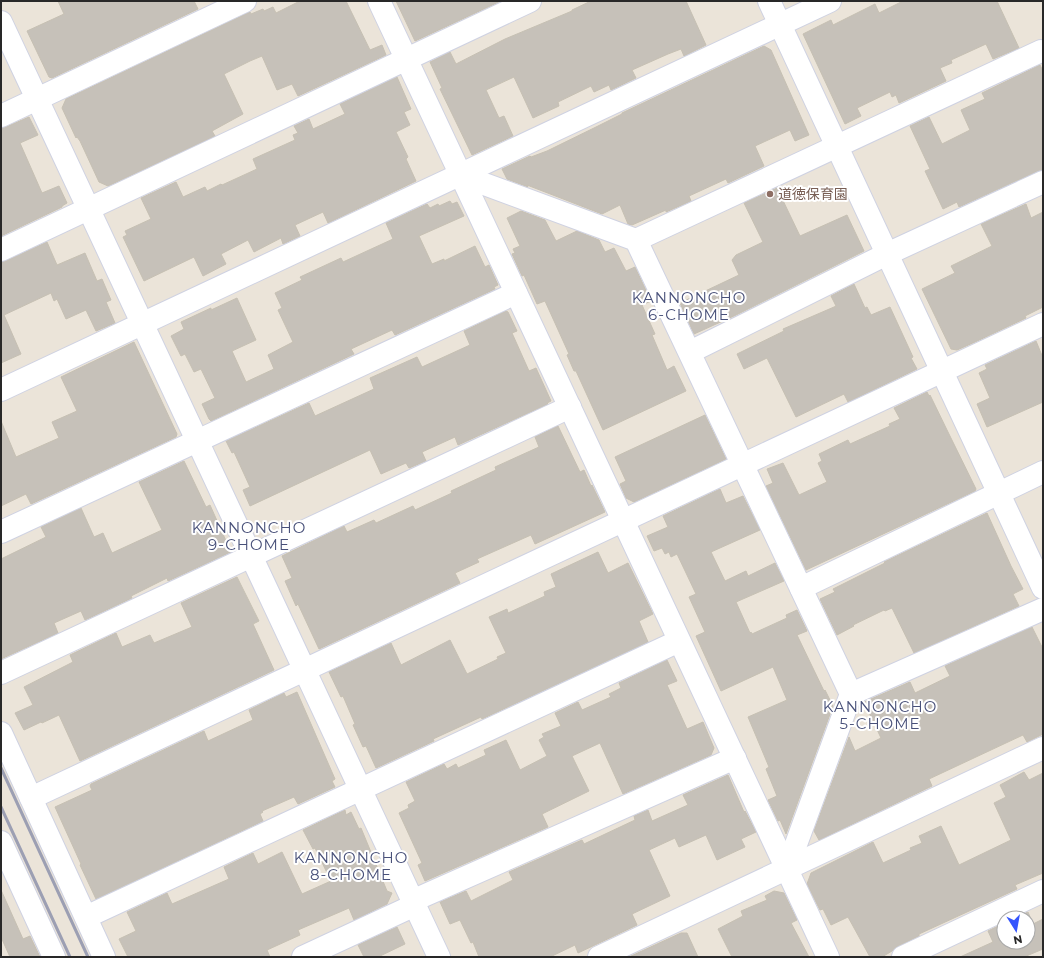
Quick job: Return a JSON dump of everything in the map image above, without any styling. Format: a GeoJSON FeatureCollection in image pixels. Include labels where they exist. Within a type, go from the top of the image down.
{"type":"FeatureCollection","features":[{"type":"Feature","properties":{"kind":"street"},"geometry":{"type":"LineString","coordinates":[[1,116],[245,1]]}},
{"type":"Feature","properties":{"kind":"street"},"geometry":{"type":"LineString","coordinates":[[379,1],[828,957]]}},
{"type":"Feature","properties":{"kind":"street"},"geometry":{"type":"LineString","coordinates":[[769,1],[1043,588]]}},
{"type":"Feature","properties":{"kind":"street"},"geometry":{"type":"LineString","coordinates":[[1,390],[830,1]]}},
{"type":"Feature","properties":{"kind":"street"},"geometry":{"type":"LineString","coordinates":[[1,250],[406,60],[525,2]]}},
{"type":"Feature","properties":{"kind":"street"},"geometry":{"type":"LineString","coordinates":[[1,22],[439,957]]}},
{"type":"Feature","properties":{"kind":"street"},"geometry":{"type":"LineString","coordinates":[[636,240],[1042,50]]}},
{"type":"Feature","properties":{"kind":"street"},"geometry":{"type":"LineString","coordinates":[[460,175],[636,240],[690,352],[851,694],[787,869]]}},
{"type":"Feature","properties":{"kind":"street"},"geometry":{"type":"LineString","coordinates":[[690,352],[887,254],[1043,182]]}},
{"type":"Feature","properties":{"kind":"street"},"geometry":{"type":"LineString","coordinates":[[1,532],[516,293]]}},
{"type":"Feature","properties":{"kind":"street"},"geometry":{"type":"LineString","coordinates":[[31,798],[1043,324]]}},
{"type":"Feature","properties":{"kind":"street"},"geometry":{"type":"LineString","coordinates":[[1,673],[570,407]]}},
{"type":"Feature","properties":{"kind":"street"},"geometry":{"type":"LineString","coordinates":[[801,588],[1043,472]]}},
{"type":"Feature","properties":{"kind":"street"},"geometry":{"type":"LineString","coordinates":[[851,694],[1043,609]]}},
{"type":"Feature","properties":{"kind":"street"},"geometry":{"type":"LineString","coordinates":[[86,917],[679,641]]}},
{"type":"Feature","properties":{"kind":"street"},"geometry":{"type":"LineString","coordinates":[[1,733],[104,957]]}},
{"type":"Feature","properties":{"kind":"street"},"geometry":{"type":"LineString","coordinates":[[599,957],[1043,748]]}},
{"type":"Feature","properties":{"kind":"street"},"geometry":{"type":"LineString","coordinates":[[303,957],[414,903],[735,758]]}},
{"type":"Feature","properties":{"kind":"street"},"geometry":{"type":"LineString","coordinates":[[1,842],[54,957]]}},
{"type":"Feature","properties":{"kind":"street"},"geometry":{"type":"LineString","coordinates":[[903,957],[1043,891]]}},
{"type":"Feature","properties":{"kind":"building"},"geometry":{"type":"Polygon","coordinates":[[[58,1],[194,1],[198,9],[52,78],[49,77],[27,31],[64,14],[58,1]]]}},
{"type":"Feature","properties":{"kind":"building"},"geometry":{"type":"Polygon","coordinates":[[[300,1],[346,1],[370,50],[382,45],[386,55],[298,96],[292,84],[277,90],[262,56],[250,61],[224,74],[243,114],[212,131],[215,136],[108,186],[99,182],[80,141],[77,137],[76,138],[62,108],[66,99],[250,12],[251,14],[273,7],[276,13],[300,1]]]}},
{"type":"Feature","properties":{"kind":"building"},"geometry":{"type":"Polygon","coordinates":[[[396,1],[501,1],[415,41],[396,1]]]}},
{"type":"Feature","properties":{"kind":"building"},"geometry":{"type":"Polygon","coordinates":[[[591,1],[686,1],[706,45],[684,56],[681,49],[632,70],[636,78],[611,90],[609,85],[594,92],[591,86],[558,102],[559,106],[533,118],[514,77],[486,90],[499,118],[504,116],[513,136],[472,155],[440,89],[442,88],[430,62],[450,52],[456,64],[505,39],[572,11],[591,1]]]}},
{"type":"Feature","properties":{"kind":"building"},"geometry":{"type":"Polygon","coordinates":[[[903,1],[997,1],[1019,48],[993,59],[986,44],[951,60],[952,63],[940,68],[946,81],[899,103],[896,95],[892,97],[890,92],[857,108],[861,116],[845,124],[803,34],[831,20],[833,25],[875,4],[879,13],[903,1]]]}},
{"type":"Feature","properties":{"kind":"building"},"geometry":{"type":"Polygon","coordinates":[[[764,46],[771,50],[809,135],[795,141],[790,130],[755,146],[764,166],[728,183],[726,179],[689,196],[691,201],[632,225],[628,224],[620,205],[602,214],[527,185],[528,187],[507,179],[502,169],[530,156],[531,157],[547,151],[622,113],[764,46]]]}},
{"type":"Feature","properties":{"kind":"building"},"geometry":{"type":"Polygon","coordinates":[[[1040,65],[1043,71],[1043,170],[959,207],[957,202],[943,209],[925,171],[930,169],[910,126],[929,117],[942,144],[970,130],[961,110],[985,99],[982,93],[1040,65]]]}},
{"type":"Feature","properties":{"kind":"building"},"geometry":{"type":"Polygon","coordinates":[[[397,77],[411,109],[404,112],[410,125],[396,132],[408,157],[406,159],[416,181],[328,223],[323,212],[295,225],[300,236],[283,244],[281,238],[254,252],[248,240],[221,254],[226,264],[203,276],[194,257],[144,281],[123,237],[127,235],[125,231],[151,219],[141,198],[176,182],[183,197],[205,187],[207,191],[257,169],[253,159],[295,140],[293,135],[298,133],[294,126],[309,119],[313,129],[345,114],[340,104],[397,77]]]}},
{"type":"Feature","properties":{"kind":"building"},"geometry":{"type":"Polygon","coordinates":[[[29,117],[38,135],[20,143],[42,193],[59,186],[67,203],[62,207],[1,236],[1,128],[29,117]]]}},
{"type":"Feature","properties":{"kind":"building"},"geometry":{"type":"Polygon","coordinates":[[[777,188],[800,236],[847,215],[864,251],[736,315],[694,334],[680,303],[739,275],[732,260],[736,255],[763,242],[744,203],[777,188]]]}},
{"type":"Feature","properties":{"kind":"building"},"geometry":{"type":"Polygon","coordinates":[[[450,201],[452,204],[457,202],[464,216],[419,236],[432,264],[444,259],[444,261],[475,246],[485,267],[489,265],[498,285],[494,287],[495,289],[395,335],[392,330],[351,349],[354,354],[211,421],[209,419],[202,404],[215,398],[201,369],[194,372],[185,354],[181,356],[171,336],[184,329],[181,322],[237,298],[256,340],[232,351],[246,382],[274,369],[268,355],[293,342],[278,310],[282,308],[275,293],[302,280],[300,277],[341,258],[343,262],[393,239],[386,223],[427,204],[430,208],[450,201]]]}},
{"type":"Feature","properties":{"kind":"building"},"geometry":{"type":"Polygon","coordinates":[[[1026,204],[1031,218],[1043,212],[1043,307],[1025,316],[1026,318],[975,342],[957,350],[951,349],[922,289],[955,273],[951,266],[992,246],[981,224],[1026,204]]]}},
{"type":"Feature","properties":{"kind":"building"},"geometry":{"type":"Polygon","coordinates":[[[521,211],[545,220],[556,241],[577,231],[599,240],[605,252],[614,248],[626,271],[635,267],[651,301],[642,305],[655,334],[652,335],[667,370],[674,366],[686,391],[603,430],[576,371],[574,371],[567,355],[569,354],[545,301],[537,304],[524,275],[522,276],[512,254],[515,253],[513,249],[520,246],[507,218],[521,211]]]}},
{"type":"Feature","properties":{"kind":"building"},"geometry":{"type":"Polygon","coordinates":[[[47,242],[57,265],[85,253],[97,281],[102,279],[111,300],[106,302],[115,323],[96,331],[86,310],[66,319],[57,299],[54,301],[51,293],[4,315],[21,354],[1,363],[1,262],[47,242]]]}},
{"type":"Feature","properties":{"kind":"building"},"geometry":{"type":"Polygon","coordinates":[[[854,284],[865,308],[867,307],[871,315],[890,307],[917,369],[848,402],[844,394],[796,417],[767,358],[744,369],[737,354],[784,331],[783,329],[836,306],[831,296],[854,284]]]}},
{"type":"Feature","properties":{"kind":"building"},"geometry":{"type":"Polygon","coordinates":[[[506,311],[508,312],[517,331],[512,333],[529,371],[536,368],[551,401],[547,403],[548,404],[458,445],[455,437],[422,452],[426,461],[409,468],[406,463],[381,474],[370,450],[250,506],[243,490],[250,487],[234,452],[232,453],[226,441],[309,403],[315,416],[374,389],[370,378],[417,357],[422,367],[470,345],[464,331],[506,311]]]}},
{"type":"Feature","properties":{"kind":"building"},"geometry":{"type":"Polygon","coordinates":[[[1036,341],[1043,358],[1043,402],[987,427],[977,404],[990,398],[979,373],[987,369],[985,365],[1036,341]]]}},
{"type":"Feature","properties":{"kind":"building"},"geometry":{"type":"Polygon","coordinates":[[[134,342],[177,434],[176,437],[31,504],[26,494],[1,506],[1,421],[16,457],[59,438],[52,422],[77,411],[61,377],[134,342]]]}},
{"type":"Feature","properties":{"kind":"building"},"geometry":{"type":"Polygon","coordinates":[[[927,392],[929,396],[930,395],[976,489],[975,491],[806,570],[766,486],[773,483],[767,469],[783,463],[799,495],[827,482],[818,463],[822,461],[819,454],[848,440],[850,444],[890,426],[889,424],[900,419],[894,408],[927,392]]]}},
{"type":"Feature","properties":{"kind":"building"},"geometry":{"type":"Polygon","coordinates":[[[705,415],[726,459],[634,502],[626,498],[620,484],[626,481],[615,457],[705,415]]]}},
{"type":"Feature","properties":{"kind":"building"},"geometry":{"type":"Polygon","coordinates":[[[558,426],[580,472],[584,470],[605,512],[535,544],[531,535],[477,559],[479,562],[455,573],[460,583],[319,649],[298,604],[296,606],[285,581],[292,578],[282,556],[344,526],[347,532],[374,520],[376,523],[413,506],[415,510],[452,493],[451,491],[496,470],[495,467],[539,447],[535,437],[558,426]]]}},
{"type":"Feature","properties":{"kind":"building"},"geometry":{"type":"Polygon","coordinates":[[[184,461],[206,507],[210,505],[231,552],[168,581],[167,578],[131,596],[132,598],[85,620],[81,611],[54,623],[58,633],[1,659],[1,559],[46,537],[41,527],[81,508],[94,537],[103,533],[112,553],[162,530],[139,482],[184,461]]]}},
{"type":"Feature","properties":{"kind":"building"},"geometry":{"type":"Polygon","coordinates":[[[720,489],[726,503],[743,496],[760,530],[711,552],[725,581],[746,571],[748,576],[775,563],[784,581],[736,602],[750,633],[751,632],[752,634],[787,618],[786,615],[797,610],[807,631],[797,635],[824,691],[825,690],[833,706],[786,834],[780,820],[778,821],[768,800],[777,796],[766,769],[769,767],[748,717],[787,700],[773,667],[721,691],[696,636],[705,632],[689,597],[696,594],[677,554],[671,557],[669,552],[665,554],[662,548],[654,551],[647,536],[668,527],[663,516],[720,489]]]}},
{"type":"Feature","properties":{"kind":"building"},"geometry":{"type":"Polygon","coordinates":[[[987,513],[1023,589],[1013,594],[1019,606],[914,653],[892,608],[885,611],[884,610],[853,625],[854,626],[837,635],[820,599],[835,592],[833,589],[885,563],[884,562],[987,513]]]}},
{"type":"Feature","properties":{"kind":"building"},"geometry":{"type":"Polygon","coordinates":[[[598,552],[608,573],[628,563],[653,614],[639,621],[648,642],[482,719],[481,717],[433,739],[434,741],[376,768],[366,746],[363,747],[353,725],[355,724],[343,696],[341,697],[329,672],[391,643],[401,665],[450,640],[467,674],[498,659],[497,657],[506,653],[489,617],[507,609],[508,613],[545,596],[544,592],[556,587],[551,574],[598,552]]]}},
{"type":"Feature","properties":{"kind":"building"},"geometry":{"type":"Polygon","coordinates":[[[237,577],[259,621],[253,624],[274,670],[80,761],[59,715],[24,730],[15,713],[33,705],[24,687],[73,662],[70,655],[116,633],[122,647],[150,635],[154,643],[192,627],[181,603],[237,577]]]}},
{"type":"Feature","properties":{"kind":"building"},"geometry":{"type":"Polygon","coordinates":[[[1032,627],[1043,649],[1043,734],[1027,742],[1023,735],[929,779],[932,786],[819,840],[814,831],[849,737],[855,751],[881,738],[864,702],[910,682],[915,693],[950,676],[945,666],[1032,627]]]}},
{"type":"Feature","properties":{"kind":"building"},"geometry":{"type":"Polygon","coordinates":[[[667,660],[677,681],[667,685],[687,729],[703,722],[714,748],[711,755],[623,794],[600,743],[572,756],[589,791],[542,814],[548,827],[425,881],[418,865],[422,863],[399,813],[409,808],[408,805],[415,801],[406,782],[444,764],[447,769],[456,764],[458,768],[486,755],[484,750],[506,740],[520,770],[547,756],[539,740],[544,737],[542,734],[561,726],[555,713],[578,702],[582,710],[611,697],[609,694],[621,688],[619,683],[667,660]]]}},
{"type":"Feature","properties":{"kind":"building"},"geometry":{"type":"Polygon","coordinates":[[[297,692],[335,779],[332,781],[335,787],[298,804],[294,797],[262,811],[263,812],[260,814],[263,821],[96,899],[55,807],[92,790],[90,786],[91,784],[204,731],[208,741],[253,720],[249,710],[284,693],[286,697],[297,692]]]}},
{"type":"Feature","properties":{"kind":"building"},"geometry":{"type":"Polygon","coordinates":[[[1024,772],[1029,780],[1043,773],[1043,873],[1015,885],[1017,889],[919,934],[919,936],[898,946],[882,957],[870,957],[848,917],[831,925],[823,909],[820,910],[807,884],[811,873],[873,842],[883,863],[911,850],[910,848],[922,843],[919,836],[941,826],[959,865],[1011,840],[994,803],[1006,797],[1000,785],[1024,772]]]}},
{"type":"Feature","properties":{"kind":"building"},"geometry":{"type":"Polygon","coordinates":[[[728,775],[744,812],[745,811],[756,832],[741,839],[745,847],[717,860],[706,835],[679,847],[675,838],[649,850],[670,896],[632,914],[637,925],[578,953],[575,945],[550,957],[479,957],[473,942],[471,943],[460,920],[450,924],[440,902],[466,891],[471,901],[513,880],[509,872],[582,840],[584,844],[635,820],[634,816],[648,810],[652,821],[688,805],[683,795],[728,775]]]}},
{"type":"Feature","properties":{"kind":"building"},"geometry":{"type":"Polygon","coordinates":[[[345,810],[346,815],[351,812],[359,829],[361,828],[387,891],[392,893],[387,904],[354,920],[349,908],[298,930],[300,935],[267,950],[270,957],[128,957],[119,939],[136,931],[127,912],[167,893],[172,904],[229,879],[224,867],[253,853],[258,864],[282,852],[302,894],[331,881],[315,848],[313,849],[303,830],[345,810]]]}},
{"type":"Feature","properties":{"kind":"building"},"geometry":{"type":"Polygon","coordinates":[[[1,890],[23,939],[30,936],[40,957],[10,957],[1,937],[1,890]]]}},
{"type":"Feature","properties":{"kind":"building"},"geometry":{"type":"Polygon","coordinates":[[[774,891],[784,893],[797,920],[791,923],[809,957],[732,957],[718,929],[743,916],[741,911],[767,900],[765,896],[774,891]]]}},
{"type":"Feature","properties":{"kind":"building"},"geometry":{"type":"Polygon","coordinates":[[[1043,919],[1043,949],[1024,957],[960,957],[993,942],[988,931],[996,927],[996,950],[1036,950],[1036,922],[1043,919]]]}},
{"type":"Feature","properties":{"kind":"building"},"geometry":{"type":"Polygon","coordinates":[[[397,927],[405,944],[378,957],[364,957],[358,945],[397,927]]]}},
{"type":"Feature","properties":{"kind":"building"},"geometry":{"type":"Polygon","coordinates":[[[681,933],[687,933],[698,957],[629,957],[681,933]]]}},
{"type":"Feature","properties":{"kind":"railway"},"geometry":{"type":"LineString","coordinates":[[1,768],[88,957]]}},
{"type":"Feature","properties":{"kind":"railway"},"geometry":{"type":"LineString","coordinates":[[1,807],[70,957]]}},
{"type":"Feature","properties":{"kind":"place","name":"道徳保育園"},"geometry":{"type":"Point","coordinates":[770,194]}},
{"type":"Feature","properties":{"kind":"district","name":"KANNONCHO 6-CHOME"},"geometry":{"type":"Point","coordinates":[689,306]}},
{"type":"Feature","properties":{"kind":"district","name":"KANNONCHO 9-CHOME"},"geometry":{"type":"Point","coordinates":[249,536]}},
{"type":"Feature","properties":{"kind":"district","name":"KANNONCHO 5-CHOME"},"geometry":{"type":"Point","coordinates":[880,714]}},
{"type":"Feature","properties":{"kind":"district","name":"KANNONCHO 8-CHOME"},"geometry":{"type":"Point","coordinates":[351,866]}}]}
